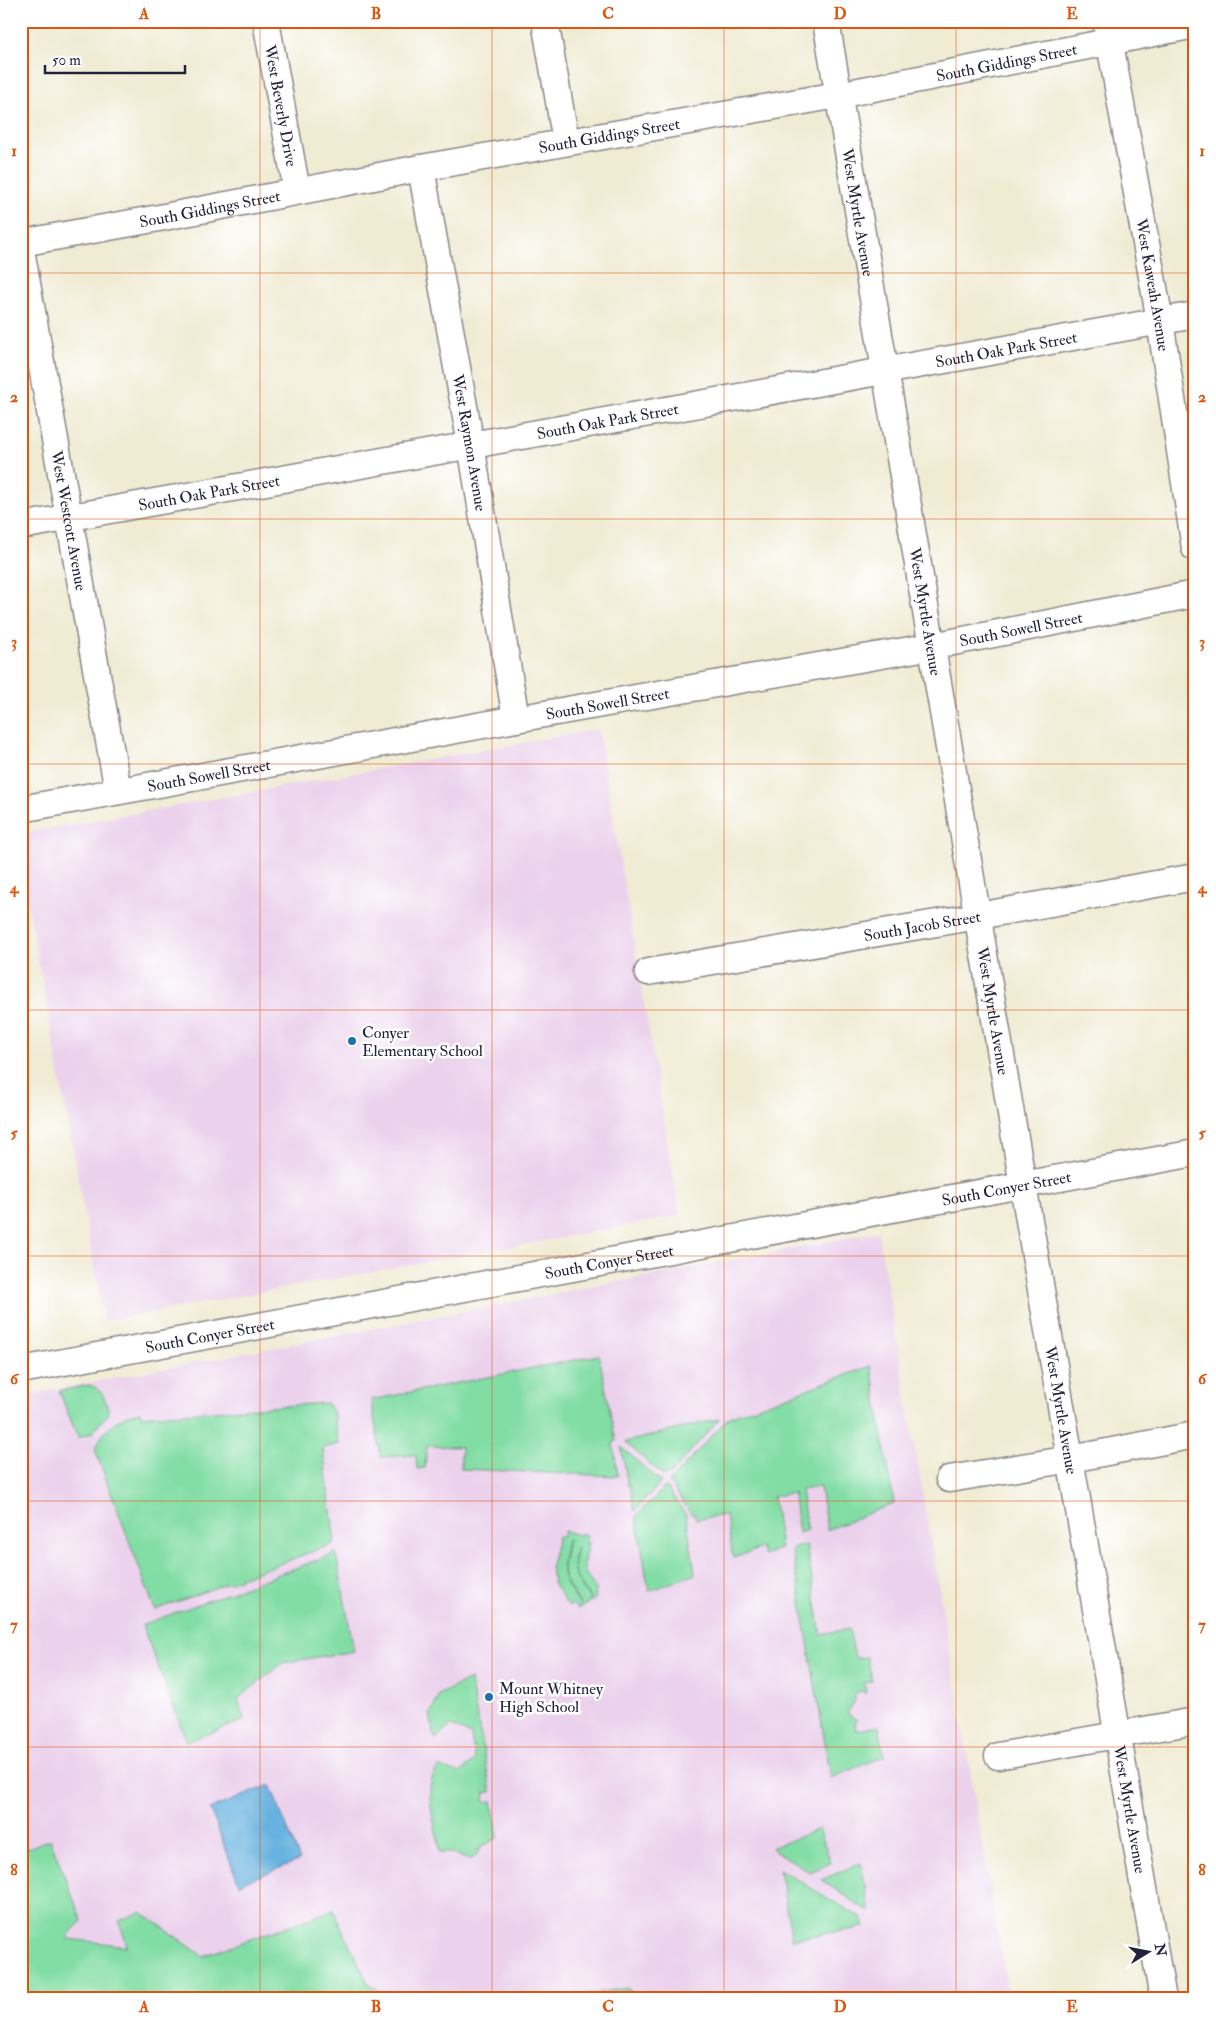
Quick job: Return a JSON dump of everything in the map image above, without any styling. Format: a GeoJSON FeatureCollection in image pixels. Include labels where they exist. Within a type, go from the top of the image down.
{"type":"FeatureCollection","features":[{"type":"Feature","properties":{"kind":"street","name":"West Beverly Drive"},"geometry":{"type":"LineString","coordinates":[[266,21],[297,191]]}},
{"type":"Feature","properties":{"kind":"street"},"geometry":{"type":"LineString","coordinates":[[545,21],[566,142]]}},
{"type":"Feature","properties":{"kind":"street","name":"West Myrtle Avenue"},"geometry":{"type":"LineString","coordinates":[[826,21],[1071,1459],[1116,1735],[1163,1999]]}},
{"type":"Feature","properties":{"kind":"street","name":"South Giddings Street"},"geometry":{"type":"LineString","coordinates":[[21,243],[420,168],[838,95],[1108,31],[1195,25]]}},
{"type":"Feature","properties":{"kind":"street","name":"West Kaweah Avenue"},"geometry":{"type":"LineString","coordinates":[[1108,31],[1160,321],[1195,548]]}},
{"type":"Feature","properties":{"kind":"street","name":"West Raymon Avenue"},"geometry":{"type":"LineString","coordinates":[[420,168],[471,445],[516,719]]}},
{"type":"Feature","properties":{"kind":"street","name":"West Westcott Avenue"},"geometry":{"type":"LineString","coordinates":[[21,250],[118,792]]}},
{"type":"Feature","properties":{"kind":"street","name":"South Oak Park Street"},"geometry":{"type":"LineString","coordinates":[[21,526],[1195,314]]}},
{"type":"Feature","properties":{"kind":"street","name":"South Sowell Street"},"geometry":{"type":"LineString","coordinates":[[21,809],[516,719],[933,646],[1195,594]]}},
{"type":"Feature","properties":{"kind":"street","name":"South Jacob Street"},"geometry":{"type":"LineString","coordinates":[[648,972],[978,916],[1195,876]]}},
{"type":"Feature","properties":{"kind":"street","name":"South Conyer Street"},"geometry":{"type":"LineString","coordinates":[[21,1370],[1195,1153]]}},
{"type":"Feature","properties":{"kind":"street"},"geometry":{"type":"LineString","coordinates":[[949,1479],[1071,1459],[1195,1435]]}},
{"type":"Feature","properties":{"kind":"street"},"geometry":{"type":"LineString","coordinates":[[998,1756],[1195,1721]]}},
{"type":"Feature","properties":{"kind":"shaded area","name":"Conyer Elementary School"},"geometry":{"type":"Polygon","coordinates":[[[598,729],[680,1216],[104,1321],[21,865],[21,834],[598,729]]]}},
{"type":"Feature","properties":{"kind":"shaded area","name":"Mount Whitney High School"},"geometry":{"type":"Polygon","coordinates":[[[878,1232],[1009,1999],[21,1999],[21,1396],[878,1232]]]}},
{"type":"Feature","properties":{"kind":"green space"},"geometry":{"type":"Polygon","coordinates":[[[599,1355],[616,1442],[613,1443],[618,1476],[461,1469],[461,1447],[427,1446],[425,1468],[417,1469],[416,1455],[381,1457],[371,1400],[599,1355]]]}},
{"type":"Feature","properties":{"kind":"green space"},"geometry":{"type":"Polygon","coordinates":[[[871,1366],[894,1503],[827,1530],[820,1487],[801,1490],[807,1530],[799,1533],[793,1493],[773,1496],[781,1548],[764,1555],[762,1548],[733,1558],[726,1515],[696,1519],[695,1514],[691,1514],[669,1482],[729,1417],[871,1366]]]}},
{"type":"Feature","properties":{"kind":"green space"},"geometry":{"type":"Polygon","coordinates":[[[89,1385],[94,1386],[101,1392],[109,1414],[92,1433],[78,1438],[59,1391],[89,1385]]]}},
{"type":"Feature","properties":{"kind":"green space"},"geometry":{"type":"Polygon","coordinates":[[[326,1403],[333,1411],[339,1444],[323,1448],[335,1543],[155,1610],[95,1450],[102,1436],[118,1420],[140,1412],[141,1416],[326,1403]]]}},
{"type":"Feature","properties":{"kind":"green space"},"geometry":{"type":"Polygon","coordinates":[[[719,1419],[670,1475],[662,1475],[625,1442],[719,1419]]]}},
{"type":"Feature","properties":{"kind":"green space"},"geometry":{"type":"Polygon","coordinates":[[[621,1447],[661,1482],[635,1511],[630,1486],[628,1486],[621,1447]]]}},
{"type":"Feature","properties":{"kind":"green space"},"geometry":{"type":"Polygon","coordinates":[[[666,1486],[686,1515],[695,1574],[649,1591],[636,1516],[666,1486]]]}},
{"type":"Feature","properties":{"kind":"green space"},"geometry":{"type":"Polygon","coordinates":[[[564,1531],[587,1535],[585,1542],[588,1542],[584,1568],[597,1591],[594,1594],[596,1598],[592,1601],[576,1577],[591,1601],[582,1607],[565,1580],[581,1607],[577,1609],[573,1604],[569,1607],[553,1583],[551,1565],[558,1536],[563,1537],[564,1531]],[[568,1538],[562,1568],[564,1576],[563,1567],[568,1538]]]}},
{"type":"Feature","properties":{"kind":"green space"},"geometry":{"type":"Polygon","coordinates":[[[806,1544],[821,1634],[849,1629],[855,1658],[867,1657],[872,1681],[864,1683],[866,1693],[860,1691],[855,1693],[855,1701],[847,1713],[857,1720],[855,1722],[856,1730],[879,1726],[884,1756],[831,1778],[792,1549],[806,1544]]]}},
{"type":"Feature","properties":{"kind":"green space"},"geometry":{"type":"Polygon","coordinates":[[[336,1553],[354,1651],[282,1663],[238,1699],[244,1720],[187,1742],[142,1625],[336,1553]]]}},
{"type":"Feature","properties":{"kind":"green space"},"geometry":{"type":"Polygon","coordinates":[[[470,1679],[491,1792],[484,1793],[485,1802],[492,1801],[498,1837],[480,1848],[475,1857],[469,1860],[451,1853],[440,1853],[431,1809],[430,1786],[433,1776],[439,1767],[460,1773],[475,1760],[471,1735],[451,1726],[435,1739],[430,1714],[440,1694],[470,1679]]]}},
{"type":"Feature","properties":{"kind":"green space"},"geometry":{"type":"Polygon","coordinates":[[[819,1829],[831,1863],[810,1872],[771,1848],[819,1829]]]}},
{"type":"Feature","properties":{"kind":"green space"},"geometry":{"type":"Polygon","coordinates":[[[50,1839],[82,1921],[68,1935],[69,1939],[127,1946],[119,1921],[141,1912],[203,1956],[333,1910],[368,1983],[391,1999],[21,1999],[21,1851],[50,1839]]]}},
{"type":"Feature","properties":{"kind":"green space"},"geometry":{"type":"Polygon","coordinates":[[[861,1863],[870,1912],[821,1880],[861,1863]]]}},
{"type":"Feature","properties":{"kind":"green space"},"geometry":{"type":"Polygon","coordinates":[[[779,1869],[863,1919],[865,1927],[792,1939],[779,1869]]]}},
{"type":"Feature","properties":{"kind":"green space"},"geometry":{"type":"Polygon","coordinates":[[[627,1988],[643,1999],[554,1999],[627,1988]]]}},
{"type":"Feature","properties":{"kind":"sand"},"geometry":{"type":"Polygon","coordinates":[[[628,1990],[640,1999],[572,1999],[574,1998],[628,1990]]]}},
{"type":"Feature","properties":{"kind":"water"},"geometry":{"type":"Polygon","coordinates":[[[270,1785],[300,1860],[239,1884],[210,1809],[270,1785]]]}},
{"type":"Feature","properties":{"kind":"place","name":"Conyer Elementary School"},"geometry":{"type":"Point","coordinates":[352,1041]}},
{"type":"Feature","properties":{"kind":"place","name":"Mount Whitney High School"},"geometry":{"type":"Point","coordinates":[489,1697]}}]}
